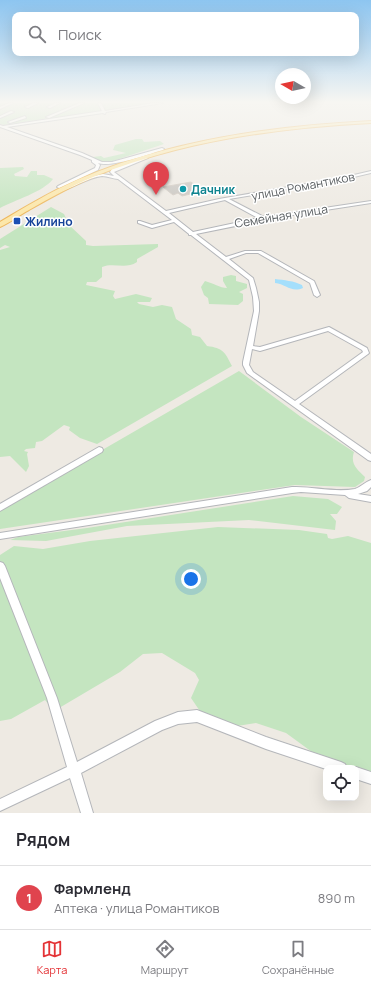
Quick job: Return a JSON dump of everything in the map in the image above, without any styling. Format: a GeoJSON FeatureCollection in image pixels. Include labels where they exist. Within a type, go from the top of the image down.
{"type":"FeatureCollection","features":[{"type":"Feature","properties":{"kind":"main road"},"geometry":{"type":"LineString","coordinates":[[0,220],[59,189],[108,167],[162,149],[197,141]]}},
{"type":"Feature","properties":{"kind":"main road"},"geometry":{"type":"LineString","coordinates":[[0,225],[59,189],[151,155],[208,141]]}},
{"type":"Feature","properties":{"kind":"street"},"geometry":{"type":"LineString","coordinates":[[42,141],[81,154],[101,163],[112,163],[162,149]]}},
{"type":"Feature","properties":{"kind":"street"},"geometry":{"type":"LineString","coordinates":[[151,155],[113,170],[113,174],[251,279],[255,290],[257,314],[246,359],[246,364],[250,373],[371,458]]}},
{"type":"Feature","properties":{"kind":"street"},"geometry":{"type":"LineString","coordinates":[[59,189],[97,169],[98,165],[92,159]]}},
{"type":"Feature","properties":{"kind":"street","name":"улица Романтиков"},"geometry":{"type":"LineString","coordinates":[[165,213],[206,202],[227,200],[347,179],[371,172]]}},
{"type":"Feature","properties":{"kind":"street"},"geometry":{"type":"LineString","coordinates":[[59,189],[102,175],[110,175],[122,181]]}},
{"type":"Feature","properties":{"kind":"street"},"geometry":{"type":"LineString","coordinates":[[227,200],[262,218]]}},
{"type":"Feature","properties":{"kind":"street","name":"Семейная улица"},"geometry":{"type":"LineString","coordinates":[[191,234],[262,218],[371,202]]}},
{"type":"Feature","properties":{"kind":"street"},"geometry":{"type":"LineString","coordinates":[[140,222],[152,227],[174,221]]}},
{"type":"Feature","properties":{"kind":"street"},"geometry":{"type":"LineString","coordinates":[[225,259],[245,252],[260,252],[312,282],[317,295]]}},
{"type":"Feature","properties":{"kind":"street"},"geometry":{"type":"LineString","coordinates":[[250,347],[260,348],[329,329],[365,349],[366,353],[295,404]]}},
{"type":"Feature","properties":{"kind":"street"},"geometry":{"type":"LineString","coordinates":[[0,508],[99,450]]}},
{"type":"Feature","properties":{"kind":"street"},"geometry":{"type":"LineString","coordinates":[[0,536],[299,489],[351,492],[362,490],[371,483]]}},
{"type":"Feature","properties":{"kind":"street"},"geometry":{"type":"LineString","coordinates":[[323,491],[371,498]]}},
{"type":"Feature","properties":{"kind":"street"},"geometry":{"type":"LineString","coordinates":[[0,566],[52,698],[88,813]]}},
{"type":"Feature","properties":{"kind":"street"},"geometry":{"type":"LineString","coordinates":[[0,805],[74,770],[159,725],[178,718],[197,716],[266,743],[332,765]]}},
{"type":"Feature","properties":{"kind":"street"},"geometry":{"type":"LineString","coordinates":[[359,774],[371,778]]}},
{"type":"Feature","properties":{"kind":"green space"},"geometry":{"type":"Polygon","coordinates":[[[129,141],[160,141],[164,144],[110,162],[99,161],[93,157],[101,156],[104,158],[126,153],[113,150],[115,145],[129,141]]]}},
{"type":"Feature","properties":{"kind":"green space"},"geometry":{"type":"Polygon","coordinates":[[[23,167],[24,169],[14,174],[15,176],[27,177],[31,171],[37,171],[37,175],[44,175],[53,179],[36,192],[0,208],[0,168],[23,167]]]}},
{"type":"Feature","properties":{"kind":"green space"},"geometry":{"type":"Polygon","coordinates":[[[51,207],[64,214],[69,225],[86,241],[86,245],[158,244],[158,247],[137,259],[137,262],[133,264],[102,267],[102,277],[96,282],[87,282],[86,285],[115,291],[113,296],[115,299],[136,294],[152,298],[150,302],[137,302],[139,304],[153,307],[162,305],[172,307],[176,319],[191,329],[192,335],[200,337],[207,346],[217,348],[223,352],[232,366],[97,444],[80,438],[69,430],[70,427],[64,425],[42,441],[36,442],[35,448],[26,449],[24,451],[28,452],[29,466],[26,472],[10,456],[0,457],[0,250],[10,247],[5,245],[0,248],[0,239],[51,207]]]}},
{"type":"Feature","properties":{"kind":"green space"},"geometry":{"type":"Polygon","coordinates":[[[231,275],[236,276],[236,281],[247,284],[247,288],[239,292],[243,294],[243,301],[238,305],[209,304],[208,298],[204,295],[201,287],[205,281],[227,288],[223,281],[223,277],[231,275]]]}},
{"type":"Feature","properties":{"kind":"green space"},"geometry":{"type":"Polygon","coordinates":[[[239,371],[301,417],[354,452],[354,463],[357,469],[365,477],[364,481],[355,487],[295,485],[0,529],[0,509],[239,371]]]}},
{"type":"Feature","properties":{"kind":"green space"},"geometry":{"type":"Polygon","coordinates":[[[293,496],[328,499],[342,507],[337,514],[330,514],[336,521],[335,530],[249,520],[127,526],[46,541],[10,540],[18,537],[87,528],[293,496]]]}},
{"type":"Feature","properties":{"kind":"green space"},"geometry":{"type":"Polygon","coordinates":[[[218,527],[299,530],[327,534],[328,538],[332,539],[348,536],[371,543],[371,781],[359,771],[359,765],[330,765],[286,733],[256,723],[218,729],[206,720],[191,698],[199,680],[195,673],[162,653],[143,654],[120,672],[54,711],[45,700],[11,719],[0,721],[0,555],[14,546],[43,549],[90,541],[218,527]]]}},
{"type":"Feature","properties":{"kind":"water"},"geometry":{"type":"Polygon","coordinates":[[[275,279],[296,283],[302,285],[303,288],[292,289],[275,283],[275,279]]]}},
{"type":"Feature","properties":{"kind":"building","name":"Дачник"},"geometry":{"type":"Polygon","coordinates":[[[191,182],[203,191],[182,196],[178,193],[173,195],[163,187],[191,182]]]}},
{"type":"Feature","properties":{"kind":"place","name":"Дачник"},"geometry":{"type":"Point","coordinates":[183,189]}},
{"type":"Feature","properties":{"kind":"place","name":"Фармленд"},"geometry":{"type":"Point","coordinates":[156,195]}},
{"type":"Feature","properties":{"kind":"place","name":"Жилино"},"geometry":{"type":"Point","coordinates":[17,221]}}]}
